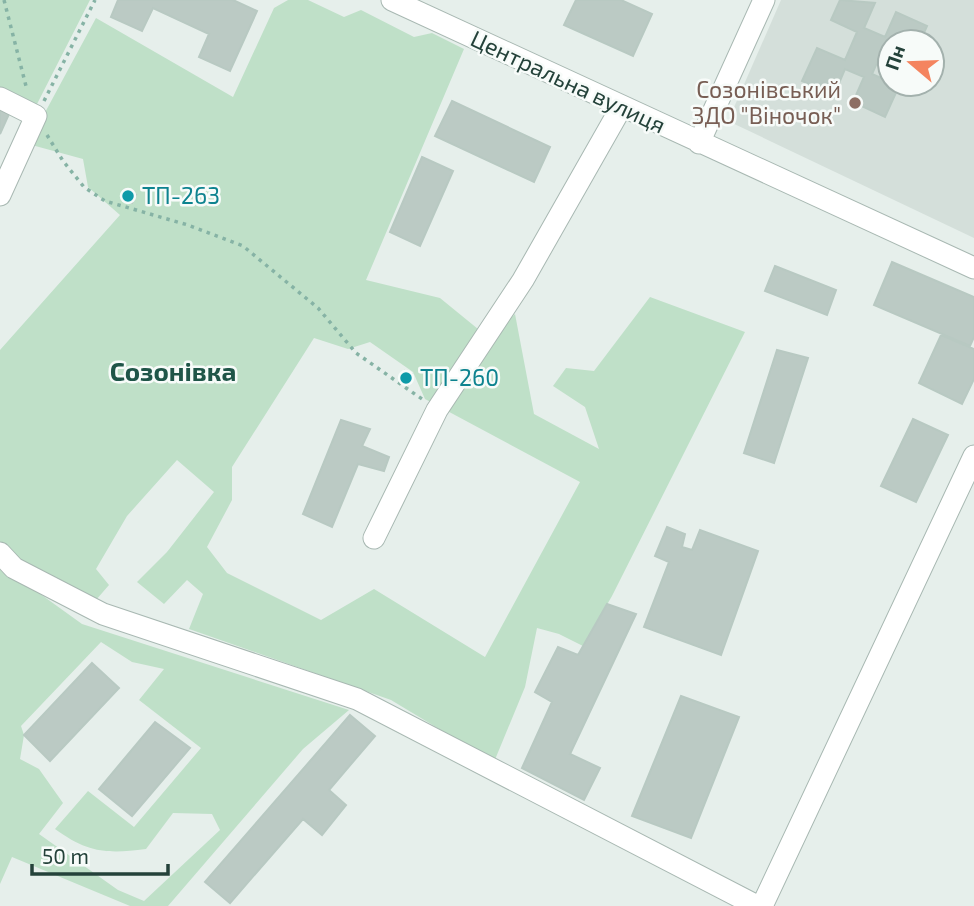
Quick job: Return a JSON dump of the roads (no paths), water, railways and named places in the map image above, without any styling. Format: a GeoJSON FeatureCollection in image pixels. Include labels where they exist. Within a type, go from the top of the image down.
{"type":"FeatureCollection","features":[{"type":"Feature","properties":{"kind":"street"},"geometry":{"type":"LineString","coordinates":[[699,143],[764,0]]}},
{"type":"Feature","properties":{"kind":"street","name":"Центральна вулиця"},"geometry":{"type":"LineString","coordinates":[[396,1],[974,268]]}},
{"type":"Feature","properties":{"kind":"street"},"geometry":{"type":"LineString","coordinates":[[0,97],[36,116],[0,195]]}},
{"type":"Feature","properties":{"kind":"street"},"geometry":{"type":"LineString","coordinates":[[374,538],[437,410],[523,280],[622,106]]}},
{"type":"Feature","properties":{"kind":"street"},"geometry":{"type":"LineString","coordinates":[[0,553],[14,568],[103,614],[357,699],[759,906],[974,456]]}},
{"type":"Feature","properties":{"kind":"place","name":"Созонівський ЗДО \"Віночок\""},"geometry":{"type":"Point","coordinates":[855,103]}},
{"type":"Feature","properties":{"kind":"place","name":"ТП-263"},"geometry":{"type":"Point","coordinates":[128,196]}},
{"type":"Feature","properties":{"kind":"place","name":"ТП-260"},"geometry":{"type":"Point","coordinates":[406,378]}},
{"type":"Feature","properties":{"kind":"district","name":"Созонівка"},"geometry":{"type":"Point","coordinates":[173,372]}}]}
